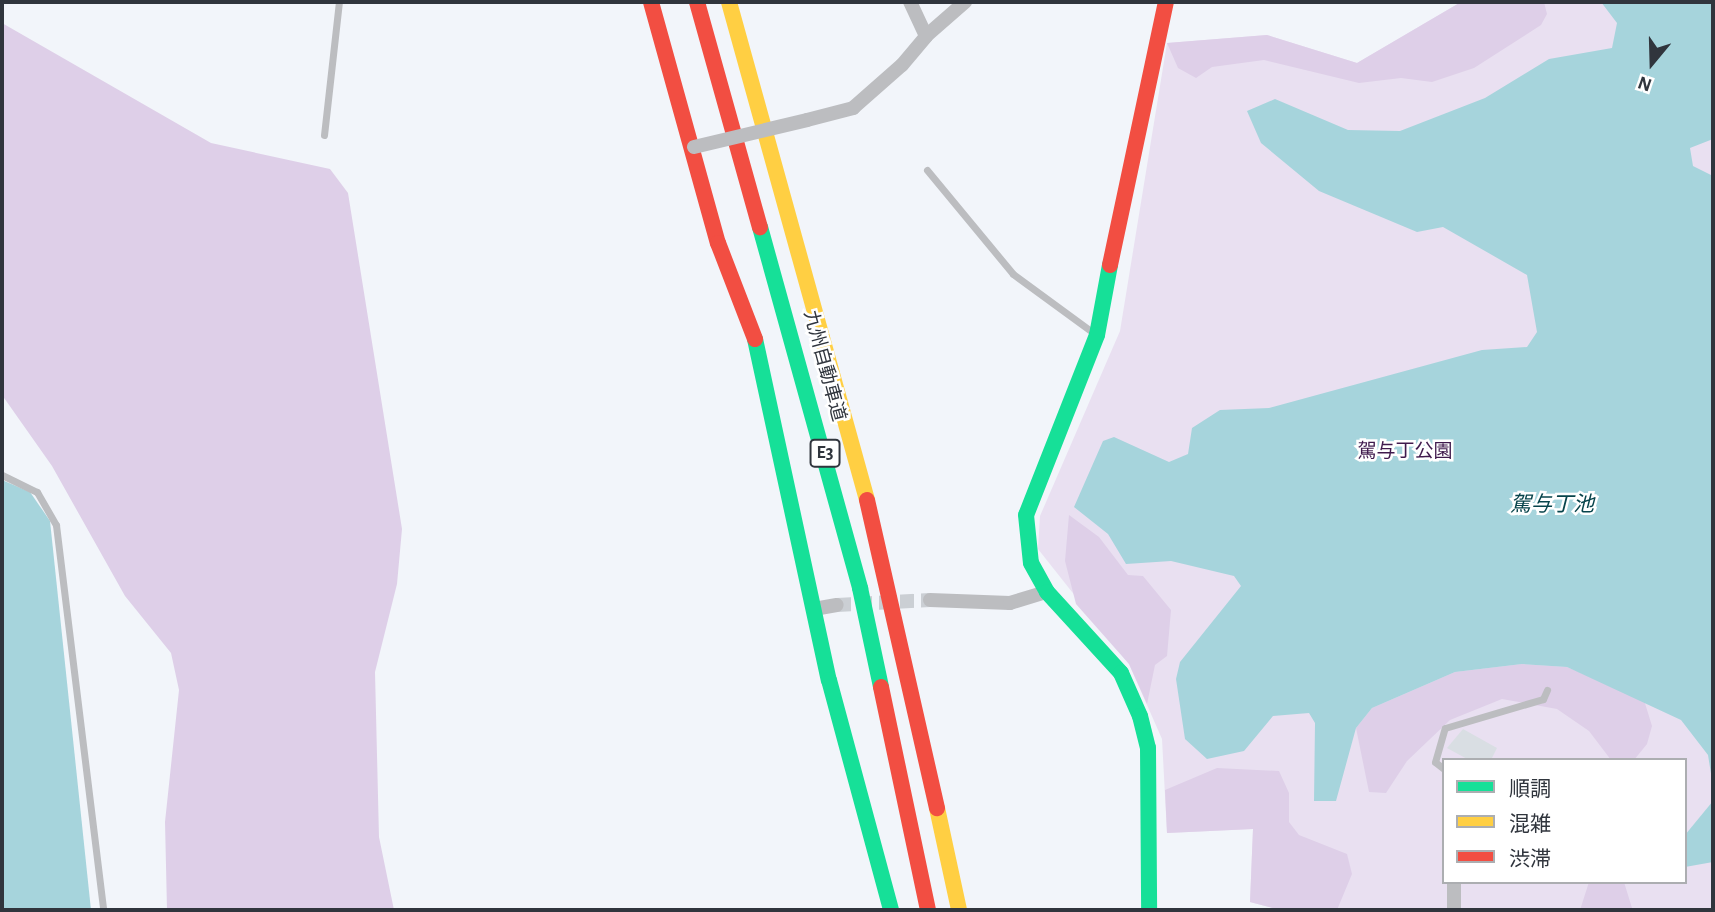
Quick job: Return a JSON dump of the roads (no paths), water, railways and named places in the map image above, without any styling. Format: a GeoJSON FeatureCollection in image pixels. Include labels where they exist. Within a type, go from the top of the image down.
{"type":"FeatureCollection","features":[{"type":"Feature","properties":{"kind":"main road"},"geometry":{"type":"LineString","coordinates":[[651,2],[691,148],[761,355],[814,609],[891,910]]}},
{"type":"Feature","properties":{"kind":"main road","name":"九州自動車道"},"geometry":{"type":"LineString","coordinates":[[697,2],[856,575],[928,910]]}},
{"type":"Feature","properties":{"kind":"main road","name":"九州自動車道"},"geometry":{"type":"LineString","coordinates":[[729,2],[887,570],[959,910]]}},
{"type":"Feature","properties":{"kind":"main road"},"geometry":{"type":"LineString","coordinates":[[1149,910],[1148,748],[1140,716],[1121,673],[1047,592],[1031,563],[1026,515],[1097,335],[1143,86],[1166,2]]}},
{"type":"Feature","properties":{"kind":"street"},"geometry":{"type":"LineString","coordinates":[[909,2],[926,36]]}},
{"type":"Feature","properties":{"kind":"street"},"geometry":{"type":"LineString","coordinates":[[691,148],[853,108],[880,89],[926,36],[965,2]]}},
{"type":"Feature","properties":{"kind":"street"},"geometry":{"type":"LineString","coordinates":[[930,600],[1010,603],[1047,592]]}},
{"type":"Feature","properties":{"kind":"street"},"geometry":{"type":"LineString","coordinates":[[814,609],[837,605]]}},
{"type":"Feature","properties":{"kind":"street"},"geometry":{"type":"LineString","coordinates":[[1454,884],[1454,910]]}},
{"type":"Feature","properties":{"kind":"lane"},"geometry":{"type":"LineString","coordinates":[[324,135],[339,2]]}},
{"type":"Feature","properties":{"kind":"lane"},"geometry":{"type":"LineString","coordinates":[[927,170],[1013,274],[1097,335]]}},
{"type":"Feature","properties":{"kind":"lane"},"geometry":{"type":"LineString","coordinates":[[2,475],[37,492],[56,525],[103,910]]}},
{"type":"Feature","properties":{"kind":"lane"},"geometry":{"type":"LineString","coordinates":[[1442,767],[1435,762],[1444,728],[1543,699],[1547,690]]}},
{"type":"Feature","properties":{"kind":"water","name":"駕与丁池"},"geometry":{"type":"Polygon","coordinates":[[[1601,2],[1713,2],[1713,139],[1690,148],[1693,166],[1713,176],[1713,786],[1708,755],[1681,720],[1567,667],[1522,664],[1455,672],[1372,708],[1356,728],[1336,801],[1314,801],[1315,723],[1309,713],[1273,716],[1244,751],[1207,759],[1185,739],[1176,679],[1180,662],[1241,586],[1234,576],[1171,561],[1126,564],[1108,534],[1074,507],[1103,441],[1114,437],[1169,462],[1188,454],[1192,428],[1220,410],[1269,408],[1482,350],[1527,347],[1537,332],[1527,275],[1443,227],[1417,232],[1319,191],[1261,143],[1247,111],[1275,99],[1348,130],[1400,131],[1485,98],[1549,59],[1612,48],[1617,23],[1601,2]]]}},
{"type":"Feature","properties":{"kind":"water"},"geometry":{"type":"Polygon","coordinates":[[[2,480],[30,492],[50,521],[91,910],[2,910],[2,480]]]}},
{"type":"Feature","properties":{"kind":"water"},"geometry":{"type":"Polygon","coordinates":[[[1713,801],[1713,862],[1687,867],[1687,833],[1713,801]]]}},
{"type":"Feature","properties":{"kind":"tunnel"},"geometry":{"type":"LineString","coordinates":[[837,605],[930,600]]}},
{"type":"Feature","properties":{"kind":"park label","name":"駕与丁公園"},"geometry":{"type":"Point","coordinates":[1405,452]}}]}
